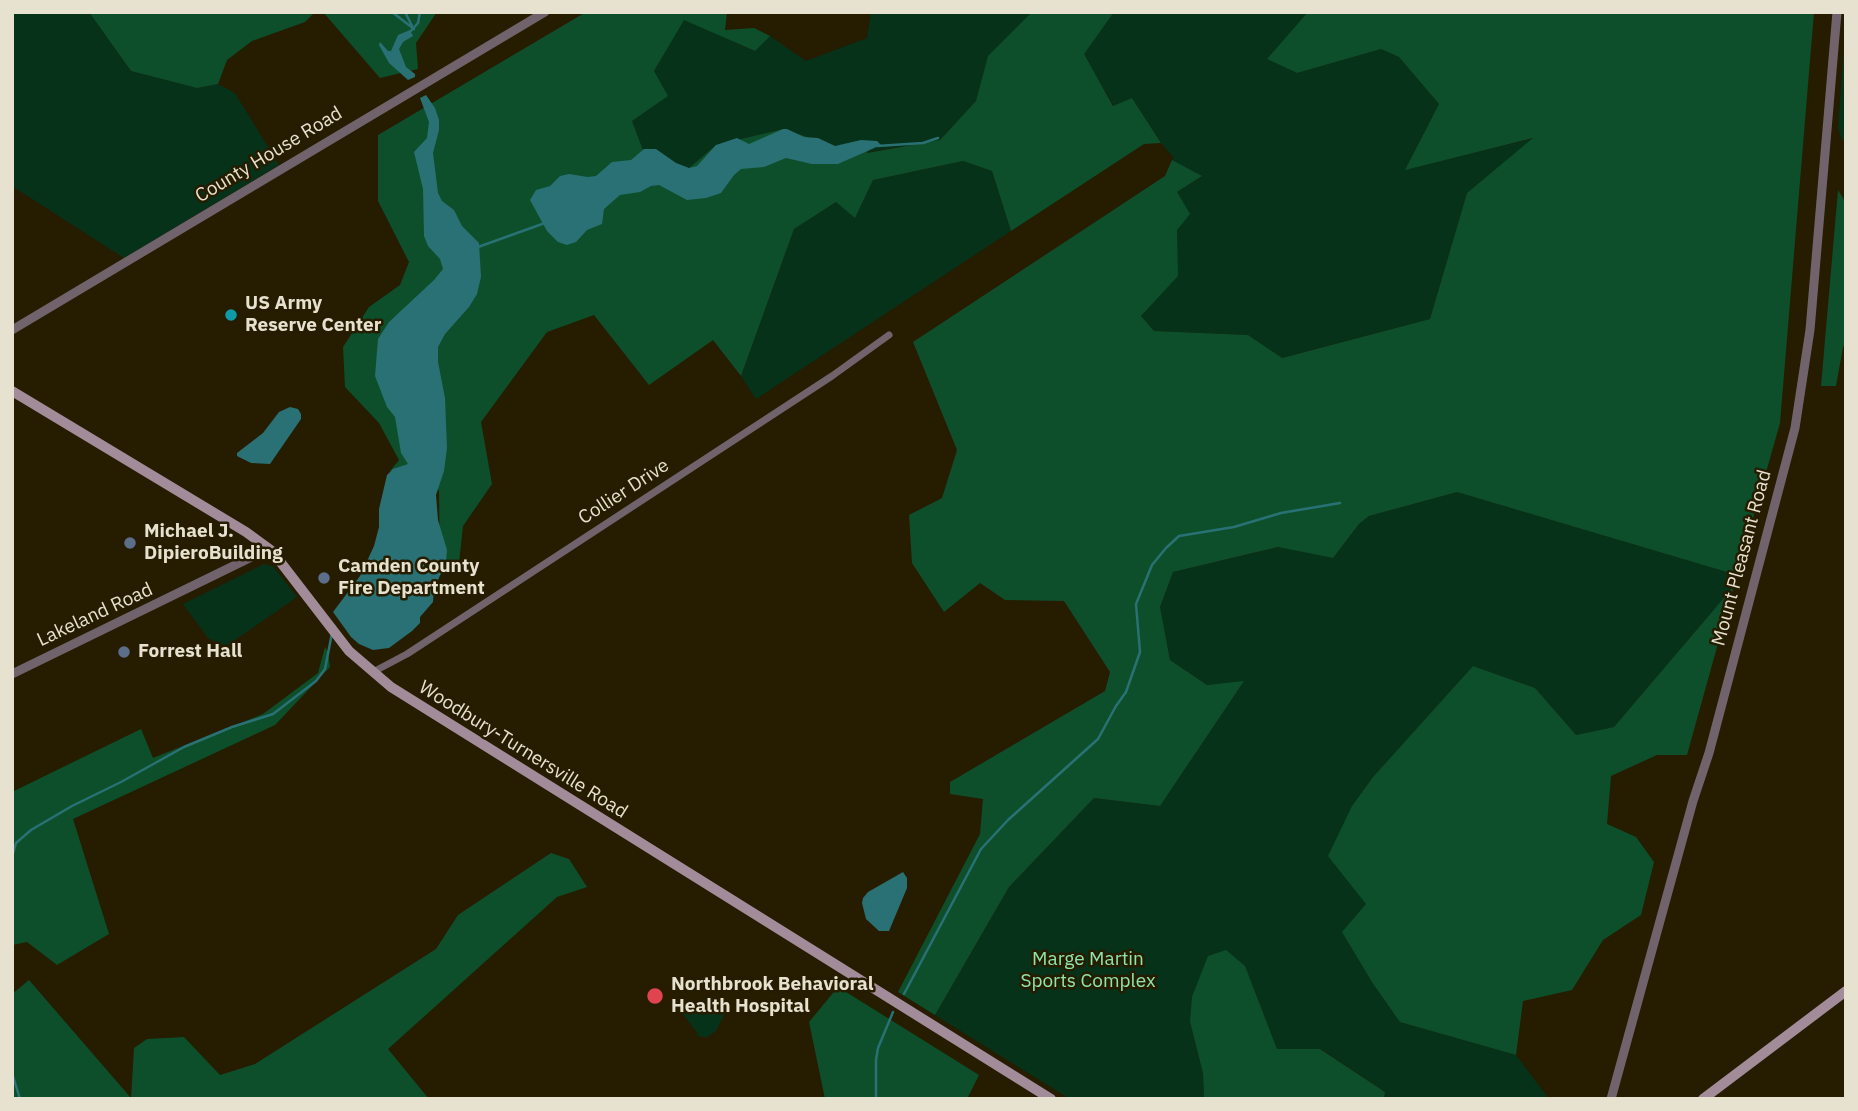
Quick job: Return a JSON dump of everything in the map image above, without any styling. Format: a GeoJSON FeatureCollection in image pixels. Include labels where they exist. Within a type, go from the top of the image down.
{"type":"FeatureCollection","features":[{"type":"Feature","properties":{"kind":"main road","name":"Woodbury-Turnersville Road"},"geometry":{"type":"LineString","coordinates":[[12,391],[248,533],[281,561],[342,643],[359,661],[426,710],[1051,1099]]}},
{"type":"Feature","properties":{"kind":"main road"},"geometry":{"type":"LineString","coordinates":[[1703,1099],[1846,990]]}},
{"type":"Feature","properties":{"kind":"street","name":"County House Road"},"geometry":{"type":"LineString","coordinates":[[12,330],[545,12]]}},
{"type":"Feature","properties":{"kind":"street","name":"Mount Pleasant Road"},"geometry":{"type":"LineString","coordinates":[[1611,1099],[1709,753],[1795,428],[1810,330],[1837,12]]}},
{"type":"Feature","properties":{"kind":"street","name":"Collier Drive"},"geometry":{"type":"LineString","coordinates":[[373,673],[407,654],[832,376],[889,335]]}},
{"type":"Feature","properties":{"kind":"street","name":"Lakeland Road"},"geometry":{"type":"LineString","coordinates":[[12,674],[268,549]]}},
{"type":"Feature","properties":{"kind":"green space"},"geometry":{"type":"Polygon","coordinates":[[[12,12],[89,12],[131,71],[197,88],[218,84],[235,93],[279,165],[124,258],[12,186],[12,12]]]}},
{"type":"Feature","properties":{"kind":"green space"},"geometry":{"type":"Polygon","coordinates":[[[89,12],[315,12],[305,22],[252,41],[227,60],[218,84],[197,88],[131,71],[89,12]]]}},
{"type":"Feature","properties":{"kind":"green space"},"geometry":{"type":"Polygon","coordinates":[[[323,12],[437,12],[416,43],[418,69],[380,78],[323,12]]]}},
{"type":"Feature","properties":{"kind":"green space"},"geometry":{"type":"Polygon","coordinates":[[[586,12],[727,12],[725,30],[754,28],[770,36],[755,51],[684,20],[654,71],[668,96],[632,121],[643,150],[689,168],[716,145],[783,129],[835,146],[871,141],[867,153],[940,140],[976,101],[988,56],[1032,12],[1114,12],[1084,54],[1113,106],[1132,98],[1161,143],[1144,144],[1011,231],[992,171],[963,161],[873,180],[855,218],[836,202],[794,229],[741,376],[713,340],[649,385],[594,315],[547,332],[481,422],[492,484],[463,526],[459,563],[440,575],[439,490],[390,471],[399,460],[379,423],[345,387],[343,347],[369,307],[400,285],[409,262],[378,201],[378,135],[586,12]]]}},
{"type":"Feature","properties":{"kind":"green space"},"geometry":{"type":"Polygon","coordinates":[[[871,12],[1032,12],[988,56],[976,101],[940,140],[863,153],[871,141],[835,146],[783,129],[716,145],[689,168],[643,150],[632,121],[667,96],[654,71],[684,19],[754,51],[770,36],[806,61],[867,38],[871,12]]]}},
{"type":"Feature","properties":{"kind":"green space"},"geometry":{"type":"Polygon","coordinates":[[[1114,12],[1308,12],[1268,59],[1297,73],[1381,49],[1399,57],[1439,104],[1406,169],[1535,138],[1467,193],[1430,319],[1281,358],[1248,335],[1154,331],[1141,316],[1177,276],[1177,192],[1201,177],[1173,163],[1173,157],[1132,98],[1114,106],[1083,54],[1114,12]]]}},
{"type":"Feature","properties":{"kind":"green space"},"geometry":{"type":"Polygon","coordinates":[[[1308,12],[1814,12],[1780,423],[1737,575],[1457,492],[1369,516],[1359,524],[1333,558],[1278,547],[1173,572],[1160,607],[1170,660],[1207,685],[1244,681],[1160,806],[1094,798],[1009,887],[935,1015],[898,992],[980,834],[983,799],[950,794],[950,782],[1105,691],[1110,672],[1064,601],[1005,600],[980,583],[944,612],[912,563],[909,515],[942,498],[957,450],[913,342],[1165,176],[1172,160],[1202,176],[1177,192],[1190,214],[1177,230],[1178,276],[1141,316],[1154,331],[1248,335],[1282,358],[1430,319],[1467,193],[1533,138],[1405,170],[1439,104],[1399,57],[1381,49],[1297,73],[1267,59],[1308,12]]]}},
{"type":"Feature","properties":{"kind":"green space"},"geometry":{"type":"Polygon","coordinates":[[[1846,19],[1846,140],[1842,140],[1838,128],[1846,19]]]}},
{"type":"Feature","properties":{"kind":"green space"},"geometry":{"type":"Polygon","coordinates":[[[963,161],[992,171],[1011,231],[756,399],[741,376],[794,229],[836,202],[855,217],[873,180],[963,161]]]}},
{"type":"Feature","properties":{"kind":"green space"},"geometry":{"type":"Polygon","coordinates":[[[1838,190],[1846,203],[1846,342],[1836,386],[1821,386],[1838,190]]]}},
{"type":"Feature","properties":{"kind":"green space","name":"Marge Martin Sports Complex"},"geometry":{"type":"Polygon","coordinates":[[[1457,492],[1737,575],[1734,586],[1614,727],[1576,735],[1535,688],[1473,666],[1373,777],[1352,806],[1366,904],[1400,1022],[1516,1055],[1549,1099],[1384,1099],[1385,1092],[1321,1049],[1277,1049],[1245,967],[1190,1022],[1203,1073],[1204,1099],[1070,1099],[935,1015],[1009,887],[1094,798],[1160,806],[1243,682],[1207,685],[1170,660],[1160,607],[1173,572],[1279,547],[1333,558],[1359,524],[1369,516],[1457,492]]]}},
{"type":"Feature","properties":{"kind":"green space"},"geometry":{"type":"Polygon","coordinates":[[[264,564],[273,566],[297,597],[228,645],[208,638],[183,604],[264,564]]]}},
{"type":"Feature","properties":{"kind":"green space"},"geometry":{"type":"Polygon","coordinates":[[[1734,586],[1687,755],[1657,755],[1611,776],[1607,824],[1636,837],[1654,862],[1641,915],[1603,940],[1572,990],[1523,1001],[1516,1055],[1400,1022],[1342,932],[1366,904],[1328,856],[1352,806],[1373,777],[1473,666],[1535,688],[1576,735],[1614,727],[1734,586]]]}},
{"type":"Feature","properties":{"kind":"green space"},"geometry":{"type":"Polygon","coordinates":[[[325,647],[330,667],[275,725],[73,819],[109,934],[57,965],[27,942],[12,945],[12,792],[141,729],[153,758],[263,714],[318,673],[325,647]]]}},
{"type":"Feature","properties":{"kind":"green space"},"geometry":{"type":"Polygon","coordinates":[[[551,853],[569,859],[587,887],[557,897],[388,1049],[429,1099],[12,1099],[12,994],[29,980],[131,1098],[134,1048],[147,1039],[184,1037],[220,1075],[255,1064],[436,949],[458,915],[551,853]]]}},
{"type":"Feature","properties":{"kind":"green space"},"geometry":{"type":"Polygon","coordinates":[[[1226,950],[1245,966],[1277,1049],[1320,1049],[1385,1092],[1384,1099],[1204,1099],[1203,1073],[1190,1022],[1192,997],[1208,956],[1226,950]]]}},
{"type":"Feature","properties":{"kind":"green space"},"geometry":{"type":"Polygon","coordinates":[[[838,987],[979,1075],[967,1099],[825,1099],[809,1022],[838,987]]]}},
{"type":"Feature","properties":{"kind":"green space"},"geometry":{"type":"Polygon","coordinates":[[[705,999],[723,1004],[725,1013],[716,1031],[707,1037],[701,1037],[696,1035],[698,1034],[683,1014],[686,1006],[705,999]]]}},
{"type":"Feature","properties":{"kind":"water"},"geometry":{"type":"Polygon","coordinates":[[[410,30],[413,36],[403,42],[399,49],[406,67],[415,74],[415,77],[408,80],[389,63],[379,45],[380,42],[391,51],[398,35],[410,30]]]}},
{"type":"Feature","properties":{"kind":"water"},"geometry":{"type":"Polygon","coordinates":[[[426,95],[439,120],[433,153],[438,193],[442,201],[454,210],[462,226],[479,243],[481,277],[477,294],[438,347],[445,398],[447,448],[444,471],[436,495],[438,520],[447,550],[446,562],[434,589],[433,602],[420,617],[420,623],[389,648],[373,650],[351,637],[333,612],[360,576],[374,546],[387,475],[393,469],[408,464],[401,453],[395,417],[387,407],[375,376],[378,339],[389,322],[443,269],[440,259],[428,246],[424,236],[423,189],[414,152],[427,138],[429,122],[420,98],[426,95]]]}},
{"type":"Feature","properties":{"kind":"water"},"geometry":{"type":"Polygon","coordinates":[[[783,129],[804,137],[818,138],[835,146],[861,140],[877,141],[881,145],[838,164],[812,164],[786,158],[764,167],[741,169],[721,193],[706,198],[687,200],[659,185],[620,195],[604,209],[602,224],[587,230],[576,242],[567,245],[558,242],[547,231],[530,200],[536,190],[550,186],[560,176],[596,176],[612,162],[631,160],[644,149],[656,149],[676,163],[689,168],[697,166],[716,145],[737,138],[749,144],[783,129]]]}},
{"type":"Feature","properties":{"kind":"water"},"geometry":{"type":"Polygon","coordinates":[[[290,407],[298,409],[301,419],[270,464],[251,463],[237,456],[237,453],[263,433],[279,412],[290,407]]]}},
{"type":"Feature","properties":{"kind":"water"},"geometry":{"type":"Polygon","coordinates":[[[903,872],[907,878],[907,888],[889,931],[879,931],[866,919],[863,898],[868,892],[903,872]]]}},
{"type":"Feature","properties":{"kind":"waterway"},"geometry":{"type":"LineString","coordinates":[[392,12],[414,29]]}},
{"type":"Feature","properties":{"kind":"waterway"},"geometry":{"type":"LineString","coordinates":[[405,12],[412,26]]}},
{"type":"Feature","properties":{"kind":"waterway"},"geometry":{"type":"LineString","coordinates":[[409,33],[418,23],[420,12]]}},
{"type":"Feature","properties":{"kind":"waterway"},"geometry":{"type":"LineString","coordinates":[[877,146],[923,143],[938,138]]}},
{"type":"Feature","properties":{"kind":"waterway"},"geometry":{"type":"LineString","coordinates":[[478,247],[545,223]]}},
{"type":"Feature","properties":{"kind":"waterway"},"geometry":{"type":"LineString","coordinates":[[904,994],[981,849],[1008,820],[1098,739],[1126,692],[1140,652],[1136,604],[1152,565],[1166,548],[1179,536],[1234,527],[1281,513],[1340,503]]}},
{"type":"Feature","properties":{"kind":"waterway"},"geometry":{"type":"LineString","coordinates":[[12,857],[16,843],[31,830],[72,806],[184,747],[273,714],[316,681],[325,669],[332,633]]}},
{"type":"Feature","properties":{"kind":"waterway"},"geometry":{"type":"LineString","coordinates":[[876,1099],[878,1048],[893,1012]]}},
{"type":"Feature","properties":{"kind":"waterway"},"geometry":{"type":"LineString","coordinates":[[12,1073],[20,1099]]}},
{"type":"Feature","properties":{"kind":"place","name":"US Army Reserve Center"},"geometry":{"type":"Point","coordinates":[231,315]}},
{"type":"Feature","properties":{"kind":"place","name":"Michael J. DipieroBuilding"},"geometry":{"type":"Point","coordinates":[130,543]}},
{"type":"Feature","properties":{"kind":"place","name":"Camden County Fire Department"},"geometry":{"type":"Point","coordinates":[324,578]}},
{"type":"Feature","properties":{"kind":"place","name":"Forrest Hall"},"geometry":{"type":"Point","coordinates":[124,652]}},
{"type":"Feature","properties":{"kind":"place","name":"Northbrook Behavioral Health Hospital"},"geometry":{"type":"Point","coordinates":[655,996]}}]}
